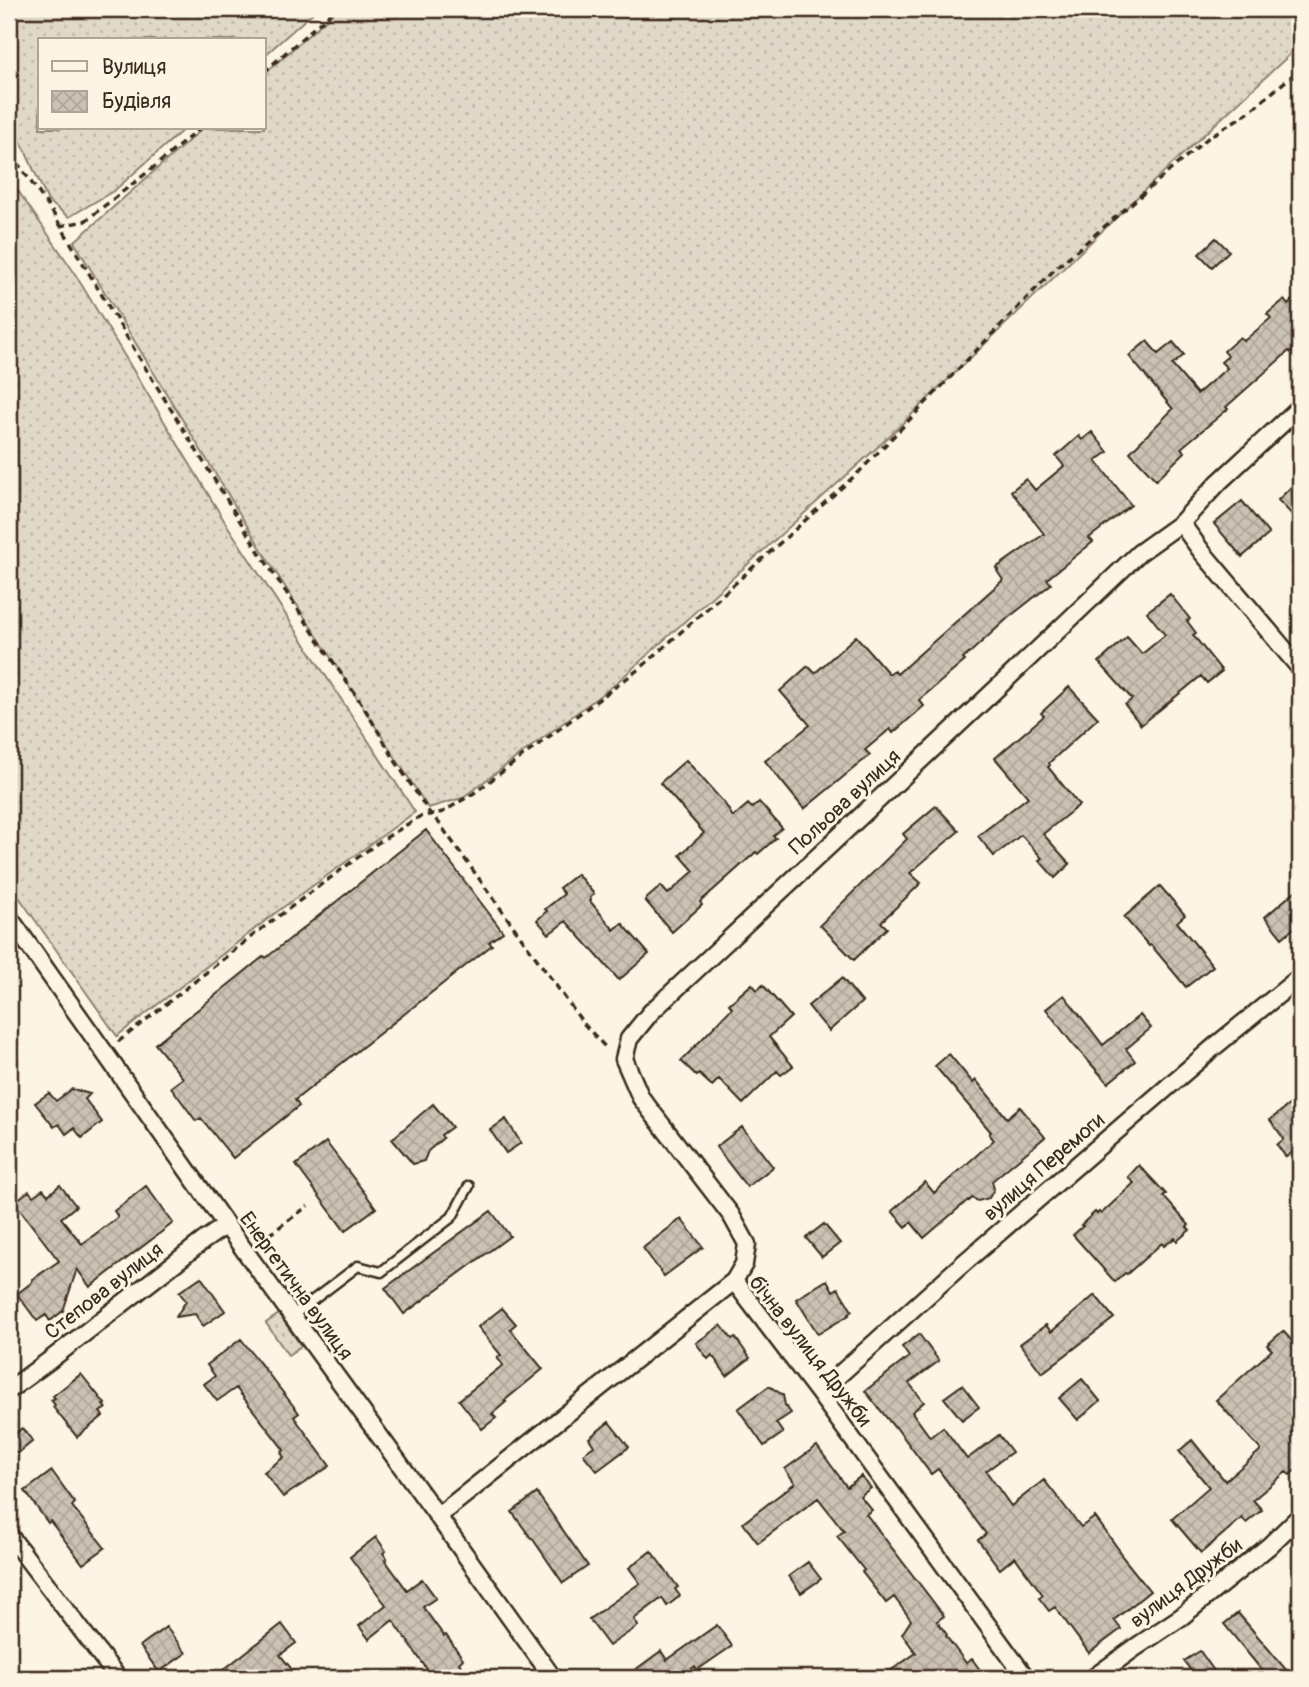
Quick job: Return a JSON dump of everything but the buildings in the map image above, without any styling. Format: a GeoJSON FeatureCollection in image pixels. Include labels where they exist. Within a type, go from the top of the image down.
{"type":"FeatureCollection","features":[{"type":"Feature","properties":{"kind":"street","name":"Польова вулиця"},"geometry":{"type":"LineString","coordinates":[[624,1059],[629,1039],[651,1012],[1139,553],[1181,523],[1219,482],[1300,407]]}},
{"type":"Feature","properties":{"kind":"street"},"geometry":{"type":"LineString","coordinates":[[1181,523],[1202,552],[1300,668]]}},
{"type":"Feature","properties":{"kind":"street","name":"Енергетична вулиця"},"geometry":{"type":"LineString","coordinates":[[9,917],[245,1252],[553,1678]]}},
{"type":"Feature","properties":{"kind":"street","name":"вулиця Перемоги"},"geometry":{"type":"LineString","coordinates":[[818,1393],[1214,1047],[1300,977]]}},
{"type":"Feature","properties":{"kind":"street"},"geometry":{"type":"LineString","coordinates":[[624,1059],[641,1098],[731,1215],[747,1244],[744,1264],[734,1281]]}},
{"type":"Feature","properties":{"kind":"street","name":"Степова вулиця"},"geometry":{"type":"LineString","coordinates":[[9,1390],[226,1225]]}},
{"type":"Feature","properties":{"kind":"street","name":"бічна вулиця Дружби"},"geometry":{"type":"LineString","coordinates":[[438,1516],[734,1281],[1026,1678]]}},
{"type":"Feature","properties":{"kind":"street","name":"вулиця Дружби"},"geometry":{"type":"LineString","coordinates":[[1093,1678],[1181,1616],[1269,1546],[1300,1516]]}},
{"type":"Feature","properties":{"kind":"street"},"geometry":{"type":"LineString","coordinates":[[9,1535],[118,1678]]}},
{"type":"Feature","properties":{"kind":"lane"},"geometry":{"type":"LineString","coordinates":[[292,1316],[358,1266],[381,1272],[452,1217],[469,1186]]}},
{"type":"Feature","properties":{"kind":"path"},"geometry":{"type":"LineString","coordinates":[[266,70],[335,9]]}},
{"type":"Feature","properties":{"kind":"path"},"geometry":{"type":"LineString","coordinates":[[105,1053],[230,952],[376,844],[419,817],[443,812],[474,793],[643,666],[859,472],[1055,269],[1209,137],[1250,112],[1300,69]]}},
{"type":"Feature","properties":{"kind":"path"},"geometry":{"type":"LineString","coordinates":[[61,226],[85,221],[198,130]]}},
{"type":"Feature","properties":{"kind":"path"},"geometry":{"type":"LineString","coordinates":[[9,153],[61,226],[261,555],[365,709],[431,815],[583,1023],[612,1054],[624,1059]]}},
{"type":"Feature","properties":{"kind":"path"},"geometry":{"type":"LineString","coordinates":[[245,1252],[308,1206]]}},
{"type":"Feature","properties":{"kind":"shaded area"},"geometry":{"type":"Polygon","coordinates":[[[9,9],[317,9],[266,54],[266,38],[38,38],[38,130],[183,130],[115,190],[69,217],[48,201],[17,133],[14,97],[9,78],[9,9]]]}},
{"type":"Feature","properties":{"kind":"shaded area"},"geometry":{"type":"Polygon","coordinates":[[[338,9],[1300,9],[1300,45],[1153,182],[880,445],[613,686],[462,798],[428,808],[271,565],[74,242],[201,130],[266,130],[266,72],[338,9]]]}},
{"type":"Feature","properties":{"kind":"shaded area"},"geometry":{"type":"Polygon","coordinates":[[[9,182],[16,188],[72,269],[225,522],[415,812],[278,911],[117,1036],[9,883],[9,182]]]}},
{"type":"Feature","properties":{"kind":"shaded area"},"geometry":{"type":"Polygon","coordinates":[[[279,1314],[301,1346],[288,1355],[266,1323],[279,1314]]]}}]}
